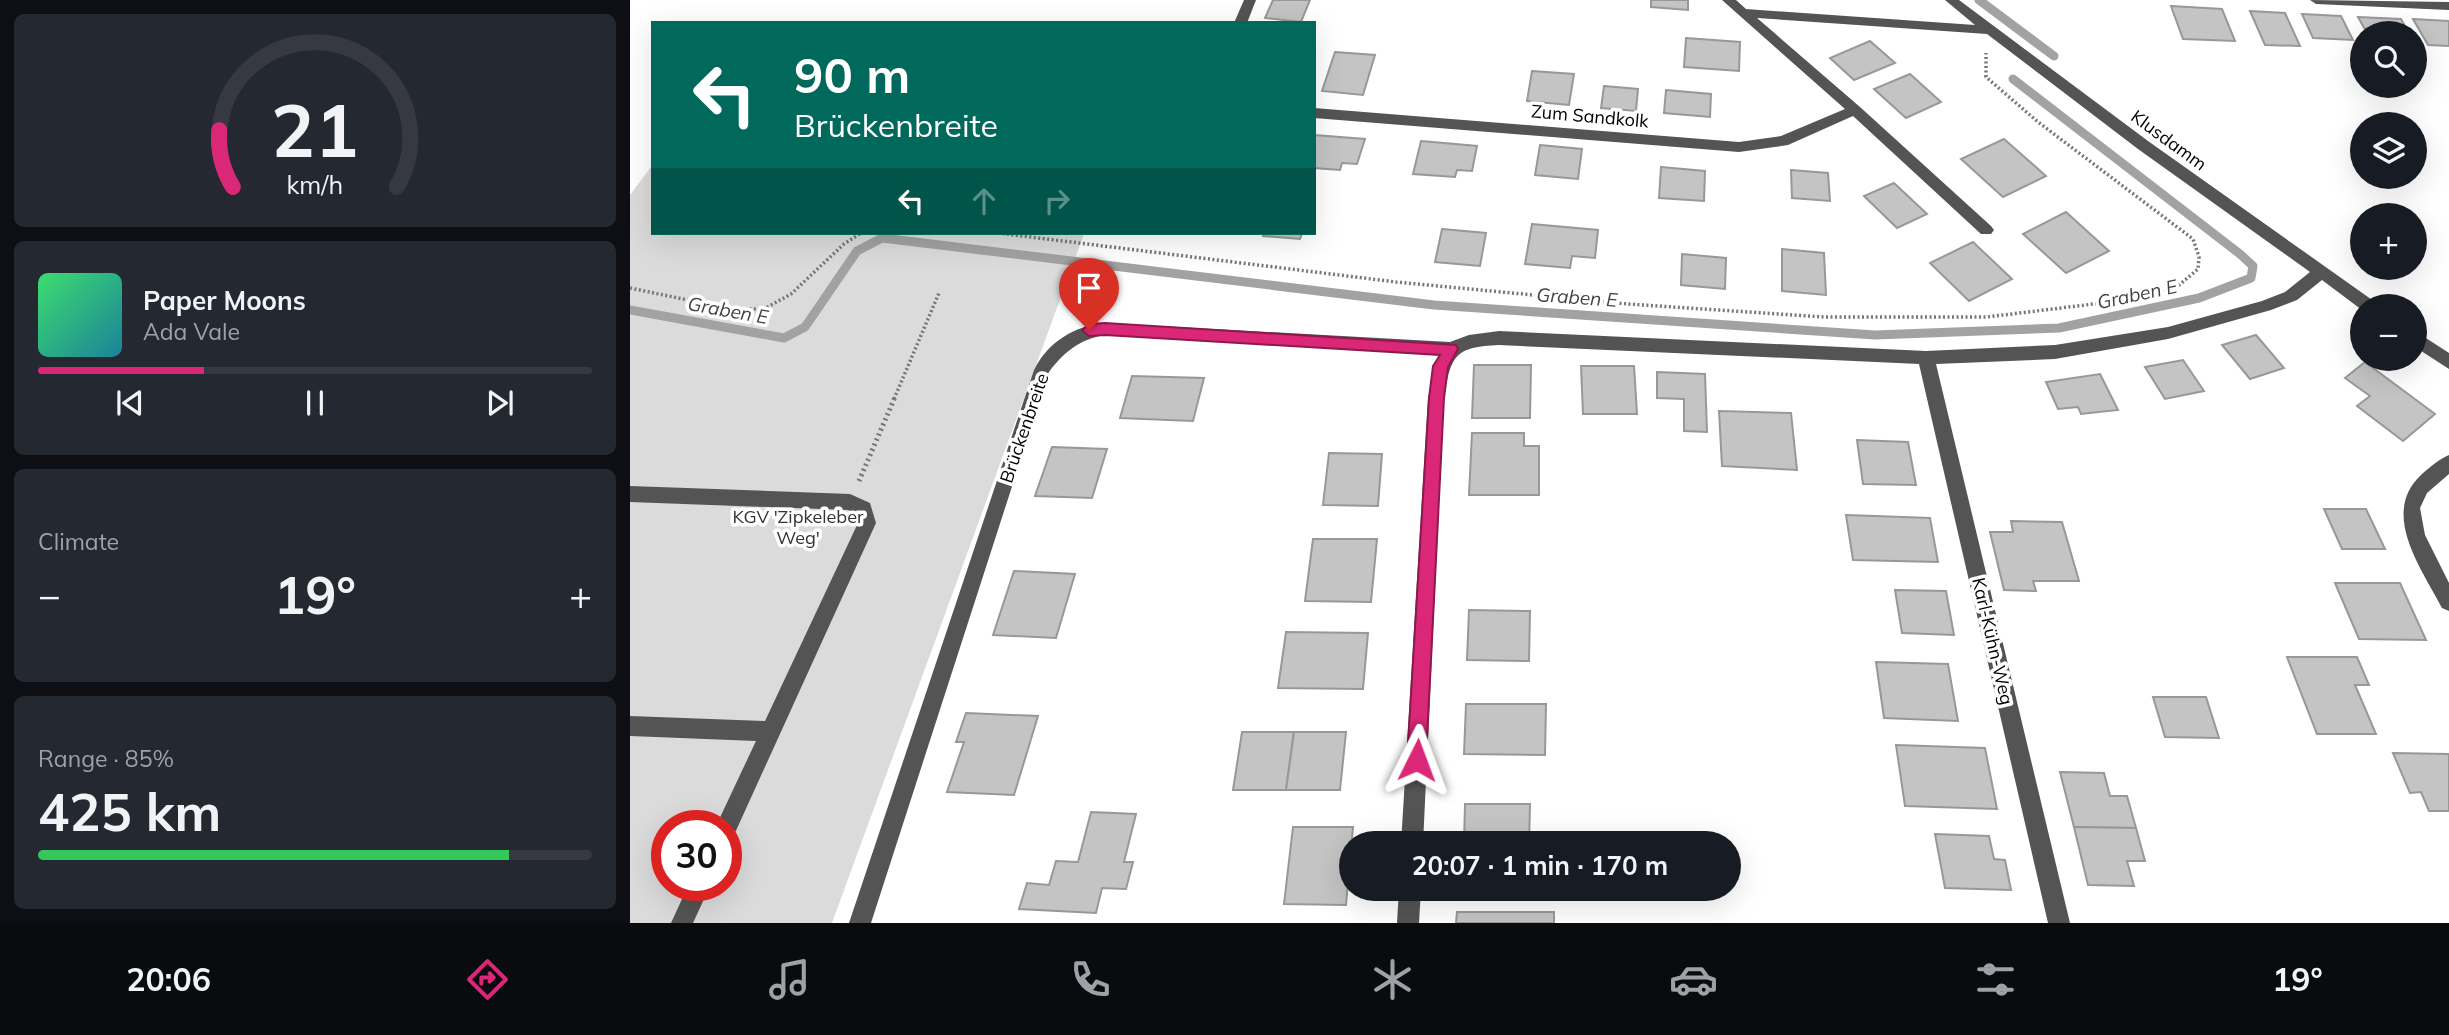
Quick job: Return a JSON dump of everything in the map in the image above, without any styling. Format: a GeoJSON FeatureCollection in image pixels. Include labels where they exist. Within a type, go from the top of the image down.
{"type":"FeatureCollection","features":[{"type":"Feature","properties":{"kind":"street"},"geometry":{"type":"LineString","coordinates":[[1241,21],[1250,0]]}},
{"type":"Feature","properties":{"kind":"street"},"geometry":{"type":"LineString","coordinates":[[1728,0],[1855,110],[1986,230]]}},
{"type":"Feature","properties":{"kind":"street","name":"Klusdamm"},"geometry":{"type":"LineString","coordinates":[[1951,0],[2351,294]]}},
{"type":"Feature","properties":{"kind":"street"},"geometry":{"type":"LineString","coordinates":[[2316,0],[2449,6]]}},
{"type":"Feature","properties":{"kind":"street"},"geometry":{"type":"LineString","coordinates":[[1743,13],[1991,30]]}},
{"type":"Feature","properties":{"kind":"street","name":"Zum Sandkolk"},"geometry":{"type":"LineString","coordinates":[[1316,113],[1739,147],[1783,141],[1855,110]]}},
{"type":"Feature","properties":{"kind":"street"},"geometry":{"type":"LineString","coordinates":[[1413,831],[1436,398],[1441,366],[1451,349],[1467,339],[1499,338],[1926,358],[2054,352],[2168,333],[2265,306],[2291,296],[2320,273]]}},
{"type":"Feature","properties":{"kind":"street","name":"Brückenbreite"},"geometry":{"type":"LineString","coordinates":[[860,923],[1042,370],[1054,352],[1067,341],[1089,330],[1105,329],[1451,349]]}},
{"type":"Feature","properties":{"kind":"street"},"geometry":{"type":"LineString","coordinates":[[2427,346],[2449,362]]}},
{"type":"Feature","properties":{"kind":"street","name":"Karl-Kühn-Weg"},"geometry":{"type":"LineString","coordinates":[[1926,358],[2059,923]]}},
{"type":"Feature","properties":{"kind":"street"},"geometry":{"type":"LineString","coordinates":[[2449,463],[2419,489],[2413,498],[2410,514],[2414,530],[2449,602]]}},
{"type":"Feature","properties":{"kind":"street"},"geometry":{"type":"LineString","coordinates":[[630,494],[850,502],[864,509],[867,523],[734,810]]}},
{"type":"Feature","properties":{"kind":"street"},"geometry":{"type":"LineString","coordinates":[[630,726],[770,731]]}},
{"type":"Feature","properties":{"kind":"street"},"geometry":{"type":"LineString","coordinates":[[682,923],[692,901]]}},
{"type":"Feature","properties":{"kind":"street"},"geometry":{"type":"LineString","coordinates":[[1408,923],[1409,901]]}},
{"type":"Feature","properties":{"kind":"path"},"geometry":{"type":"LineString","coordinates":[[1014,235],[1410,283],[1628,304],[1824,317],[1987,317],[2118,301],[2178,286],[2198,269],[2199,257],[2193,239],[2038,122],[1986,77],[1984,60],[1991,30]]}},
{"type":"Feature","properties":{"kind":"path"},"geometry":{"type":"LineString","coordinates":[[630,288],[759,310],[788,296],[837,250],[858,235]]}},
{"type":"Feature","properties":{"kind":"path"},"geometry":{"type":"LineString","coordinates":[[850,502],[939,293]]}},
{"type":"Feature","properties":{"kind":"green space","name":"KGV 'Zipkeleber Weg'"},"geometry":{"type":"Polygon","coordinates":[[[651,167],[651,235],[1084,235],[832,923],[630,923],[630,195],[651,167]]]}},
{"type":"Feature","properties":{"kind":"building"},"geometry":{"type":"Polygon","coordinates":[[[1273,0],[1310,0],[1301,21],[1265,18],[1273,0]]]}},
{"type":"Feature","properties":{"kind":"building"},"geometry":{"type":"Polygon","coordinates":[[[1651,0],[1688,0],[1688,10],[1651,7],[1651,0]]]}},
{"type":"Feature","properties":{"kind":"building"},"geometry":{"type":"Polygon","coordinates":[[[2171,6],[2222,9],[2235,41],[2183,39],[2171,6]]]}},
{"type":"Feature","properties":{"kind":"building"},"geometry":{"type":"Polygon","coordinates":[[[2250,11],[2285,13],[2300,46],[2265,45],[2250,11]]]}},
{"type":"Feature","properties":{"kind":"building"},"geometry":{"type":"Polygon","coordinates":[[[2302,14],[2341,16],[2350,34],[2350,40],[2313,38],[2302,14]]]}},
{"type":"Feature","properties":{"kind":"building"},"geometry":{"type":"Polygon","coordinates":[[[2358,17],[2402,21],[2360,21],[2358,17]]]}},
{"type":"Feature","properties":{"kind":"building"},"geometry":{"type":"Polygon","coordinates":[[[2413,19],[2449,21],[2449,46],[2428,45],[2427,21],[2413,19]]]}},
{"type":"Feature","properties":{"kind":"building"},"geometry":{"type":"Polygon","coordinates":[[[1686,38],[1740,42],[1739,71],[1684,67],[1686,38]]]}},
{"type":"Feature","properties":{"kind":"building"},"geometry":{"type":"Polygon","coordinates":[[[1870,41],[1895,63],[1854,80],[1830,58],[1870,41]]]}},
{"type":"Feature","properties":{"kind":"building"},"geometry":{"type":"Polygon","coordinates":[[[1335,52],[1375,55],[1363,95],[1322,91],[1335,52]]]}},
{"type":"Feature","properties":{"kind":"building"},"geometry":{"type":"Polygon","coordinates":[[[1532,71],[1574,74],[1569,105],[1527,101],[1532,71]]]}},
{"type":"Feature","properties":{"kind":"building"},"geometry":{"type":"Polygon","coordinates":[[[1910,74],[1941,102],[1906,118],[1874,89],[1910,74]]]}},
{"type":"Feature","properties":{"kind":"building"},"geometry":{"type":"Polygon","coordinates":[[[1604,86],[1638,89],[1636,111],[1601,108],[1604,86]]]}},
{"type":"Feature","properties":{"kind":"building"},"geometry":{"type":"Polygon","coordinates":[[[1666,90],[1711,94],[1710,117],[1664,113],[1666,90]]]}},
{"type":"Feature","properties":{"kind":"building"},"geometry":{"type":"Polygon","coordinates":[[[1316,135],[1365,139],[1357,164],[1342,163],[1340,170],[1316,168],[1316,135]]]}},
{"type":"Feature","properties":{"kind":"building"},"geometry":{"type":"Polygon","coordinates":[[[2004,139],[2046,176],[2003,197],[1961,159],[2004,139]]]}},
{"type":"Feature","properties":{"kind":"building"},"geometry":{"type":"Polygon","coordinates":[[[1421,141],[1477,146],[1472,171],[1457,170],[1455,177],[1413,174],[1421,141]]]}},
{"type":"Feature","properties":{"kind":"building"},"geometry":{"type":"Polygon","coordinates":[[[1540,145],[1582,149],[1578,179],[1535,175],[1540,145]]]}},
{"type":"Feature","properties":{"kind":"building"},"geometry":{"type":"Polygon","coordinates":[[[1661,167],[1705,171],[1704,201],[1659,198],[1661,167]]]}},
{"type":"Feature","properties":{"kind":"building"},"geometry":{"type":"Polygon","coordinates":[[[1791,170],[1828,173],[1830,201],[1792,198],[1791,170]]]}},
{"type":"Feature","properties":{"kind":"building"},"geometry":{"type":"Polygon","coordinates":[[[1894,183],[1927,214],[1897,228],[1864,196],[1894,183]]]}},
{"type":"Feature","properties":{"kind":"building"},"geometry":{"type":"Polygon","coordinates":[[[2066,212],[2109,251],[2066,273],[2023,234],[2066,212]]]}},
{"type":"Feature","properties":{"kind":"building"},"geometry":{"type":"Polygon","coordinates":[[[1532,224],[1598,230],[1595,258],[1572,256],[1570,268],[1525,264],[1532,224]]]}},
{"type":"Feature","properties":{"kind":"building"},"geometry":{"type":"Polygon","coordinates":[[[1442,229],[1486,233],[1480,266],[1435,262],[1442,229]]]}},
{"type":"Feature","properties":{"kind":"building"},"geometry":{"type":"Polygon","coordinates":[[[1263,235],[1301,235],[1300,239],[1263,235]]]}},
{"type":"Feature","properties":{"kind":"building"},"geometry":{"type":"Polygon","coordinates":[[[1973,242],[2012,279],[1969,301],[1930,263],[1973,242]]]}},
{"type":"Feature","properties":{"kind":"building"},"geometry":{"type":"Polygon","coordinates":[[[1782,249],[1824,253],[1826,295],[1782,291],[1782,249]]]}},
{"type":"Feature","properties":{"kind":"building"},"geometry":{"type":"Polygon","coordinates":[[[1682,254],[1726,258],[1725,289],[1681,285],[1682,254]]]}},
{"type":"Feature","properties":{"kind":"building"},"geometry":{"type":"Polygon","coordinates":[[[2256,335],[2284,368],[2250,379],[2222,345],[2256,335]]]}},
{"type":"Feature","properties":{"kind":"building"},"geometry":{"type":"Polygon","coordinates":[[[2183,360],[2204,391],[2165,399],[2145,367],[2183,360]]]}},
{"type":"Feature","properties":{"kind":"building"},"geometry":{"type":"Polygon","coordinates":[[[1474,365],[1531,365],[1530,418],[1472,418],[1474,365]]]}},
{"type":"Feature","properties":{"kind":"building"},"geometry":{"type":"Polygon","coordinates":[[[1581,366],[1634,366],[1637,414],[1583,414],[1581,366]]]}},
{"type":"Feature","properties":{"kind":"building"},"geometry":{"type":"Polygon","coordinates":[[[2354,371],[2377,371],[2435,414],[2403,441],[2357,406],[2370,396],[2345,378],[2354,371]]]}},
{"type":"Feature","properties":{"kind":"building"},"geometry":{"type":"Polygon","coordinates":[[[1657,372],[1705,374],[1707,432],[1684,431],[1684,399],[1657,398],[1657,372]]]}},
{"type":"Feature","properties":{"kind":"building"},"geometry":{"type":"Polygon","coordinates":[[[2100,374],[2118,410],[2081,414],[2078,407],[2058,409],[2046,382],[2100,374]]]}},
{"type":"Feature","properties":{"kind":"building"},"geometry":{"type":"Polygon","coordinates":[[[1132,376],[1204,378],[1193,421],[1120,418],[1132,376]]]}},
{"type":"Feature","properties":{"kind":"building"},"geometry":{"type":"Polygon","coordinates":[[[1719,411],[1791,413],[1797,470],[1722,466],[1719,411]]]}},
{"type":"Feature","properties":{"kind":"building"},"geometry":{"type":"Polygon","coordinates":[[[1472,433],[1524,433],[1524,446],[1539,446],[1539,495],[1469,495],[1472,433]]]}},
{"type":"Feature","properties":{"kind":"building"},"geometry":{"type":"Polygon","coordinates":[[[1857,440],[1908,442],[1916,485],[1863,484],[1857,440]]]}},
{"type":"Feature","properties":{"kind":"building"},"geometry":{"type":"Polygon","coordinates":[[[1052,447],[1107,449],[1092,498],[1035,496],[1052,447]]]}},
{"type":"Feature","properties":{"kind":"building"},"geometry":{"type":"Polygon","coordinates":[[[1329,453],[1382,454],[1378,506],[1323,505],[1329,453]]]}},
{"type":"Feature","properties":{"kind":"building"},"geometry":{"type":"Polygon","coordinates":[[[2324,509],[2366,509],[2385,549],[2342,549],[2324,509]]]}},
{"type":"Feature","properties":{"kind":"building"},"geometry":{"type":"Polygon","coordinates":[[[1846,515],[1930,518],[1938,562],[1853,560],[1846,515]]]}},
{"type":"Feature","properties":{"kind":"building"},"geometry":{"type":"Polygon","coordinates":[[[2011,521],[2062,522],[2079,581],[2033,581],[2036,591],[2004,590],[1990,532],[2013,532],[2011,521]]]}},
{"type":"Feature","properties":{"kind":"building"},"geometry":{"type":"Polygon","coordinates":[[[1313,539],[1377,539],[1371,602],[1305,601],[1313,539]]]}},
{"type":"Feature","properties":{"kind":"building"},"geometry":{"type":"Polygon","coordinates":[[[1014,571],[1075,574],[1056,638],[993,635],[1014,571]]]}},
{"type":"Feature","properties":{"kind":"building"},"geometry":{"type":"Polygon","coordinates":[[[2335,583],[2400,583],[2426,640],[2359,639],[2335,583]]]}},
{"type":"Feature","properties":{"kind":"building"},"geometry":{"type":"Polygon","coordinates":[[[1895,590],[1946,591],[1954,635],[1902,633],[1895,590]]]}},
{"type":"Feature","properties":{"kind":"building"},"geometry":{"type":"Polygon","coordinates":[[[1469,610],[1530,611],[1529,661],[1467,660],[1469,610]]]}},
{"type":"Feature","properties":{"kind":"building"},"geometry":{"type":"Polygon","coordinates":[[[1286,632],[1368,633],[1363,689],[1278,688],[1286,632]]]}},
{"type":"Feature","properties":{"kind":"building"},"geometry":{"type":"Polygon","coordinates":[[[2287,657],[2357,657],[2369,685],[2355,685],[2376,734],[2317,734],[2287,657]]]}},
{"type":"Feature","properties":{"kind":"building"},"geometry":{"type":"Polygon","coordinates":[[[1876,662],[1948,664],[1958,721],[1884,718],[1876,662]]]}},
{"type":"Feature","properties":{"kind":"building"},"geometry":{"type":"Polygon","coordinates":[[[2153,697],[2206,697],[2219,738],[2165,737],[2153,697]]]}},
{"type":"Feature","properties":{"kind":"building"},"geometry":{"type":"Polygon","coordinates":[[[1466,704],[1546,704],[1545,755],[1464,754],[1466,704]]]}},
{"type":"Feature","properties":{"kind":"building"},"geometry":{"type":"Polygon","coordinates":[[[966,713],[1038,716],[1014,795],[947,792],[964,742],[956,742],[966,713]]]}},
{"type":"Feature","properties":{"kind":"building"},"geometry":{"type":"Polygon","coordinates":[[[1242,732],[1294,732],[1286,790],[1233,790],[1242,732]]]}},
{"type":"Feature","properties":{"kind":"building"},"geometry":{"type":"Polygon","coordinates":[[[1294,732],[1346,732],[1340,790],[1286,790],[1294,732]]]}},
{"type":"Feature","properties":{"kind":"building"},"geometry":{"type":"Polygon","coordinates":[[[1896,745],[1985,748],[1997,809],[1905,806],[1896,745]]]}},
{"type":"Feature","properties":{"kind":"building"},"geometry":{"type":"Polygon","coordinates":[[[2393,753],[2449,754],[2449,811],[2429,811],[2421,792],[2410,793],[2393,753]]]}},
{"type":"Feature","properties":{"kind":"building"},"geometry":{"type":"Polygon","coordinates":[[[2060,772],[2104,773],[2110,796],[2127,796],[2136,828],[2074,827],[2060,772]]]}},
{"type":"Feature","properties":{"kind":"building"},"geometry":{"type":"Polygon","coordinates":[[[1465,804],[1530,804],[1529,831],[1464,831],[1465,804]]]}},
{"type":"Feature","properties":{"kind":"building"},"geometry":{"type":"Polygon","coordinates":[[[1091,812],[1136,814],[1124,862],[1133,862],[1126,889],[1102,888],[1096,913],[1019,909],[1027,883],[1049,885],[1056,861],[1078,862],[1091,812]]]}},
{"type":"Feature","properties":{"kind":"building"},"geometry":{"type":"Polygon","coordinates":[[[1293,827],[1353,827],[1353,831],[1339,831],[1339,901],[1346,901],[1346,905],[1284,904],[1293,827]]]}},
{"type":"Feature","properties":{"kind":"building"},"geometry":{"type":"Polygon","coordinates":[[[2074,827],[2136,828],[2145,861],[2127,861],[2134,886],[2088,885],[2074,827]]]}},
{"type":"Feature","properties":{"kind":"building"},"geometry":{"type":"Polygon","coordinates":[[[1935,834],[1989,836],[1994,859],[2005,860],[2011,890],[1945,888],[1935,834]]]}},
{"type":"Feature","properties":{"kind":"building"},"geometry":{"type":"Polygon","coordinates":[[[1457,912],[1554,912],[1554,923],[1456,923],[1457,912]]]}},
{"type":"Feature","properties":{"kind":"waterway","name":"Graben E"},"geometry":{"type":"LineString","coordinates":[[1979,0],[2054,56]]}},
{"type":"Feature","properties":{"kind":"waterway","name":"Graben E"},"geometry":{"type":"LineString","coordinates":[[630,310],[784,338],[805,327],[857,251],[882,238],[1434,305],[1875,335],[2059,328],[2199,298],[2251,278],[2253,266],[2240,254],[2013,79]]}},
{"type":"Feature","properties":{"kind":"route"},"geometry":{"type":"LineString","coordinates":[[1089,330],[1451,349],[1441,366],[1436,398],[1417,760]]}}]}
